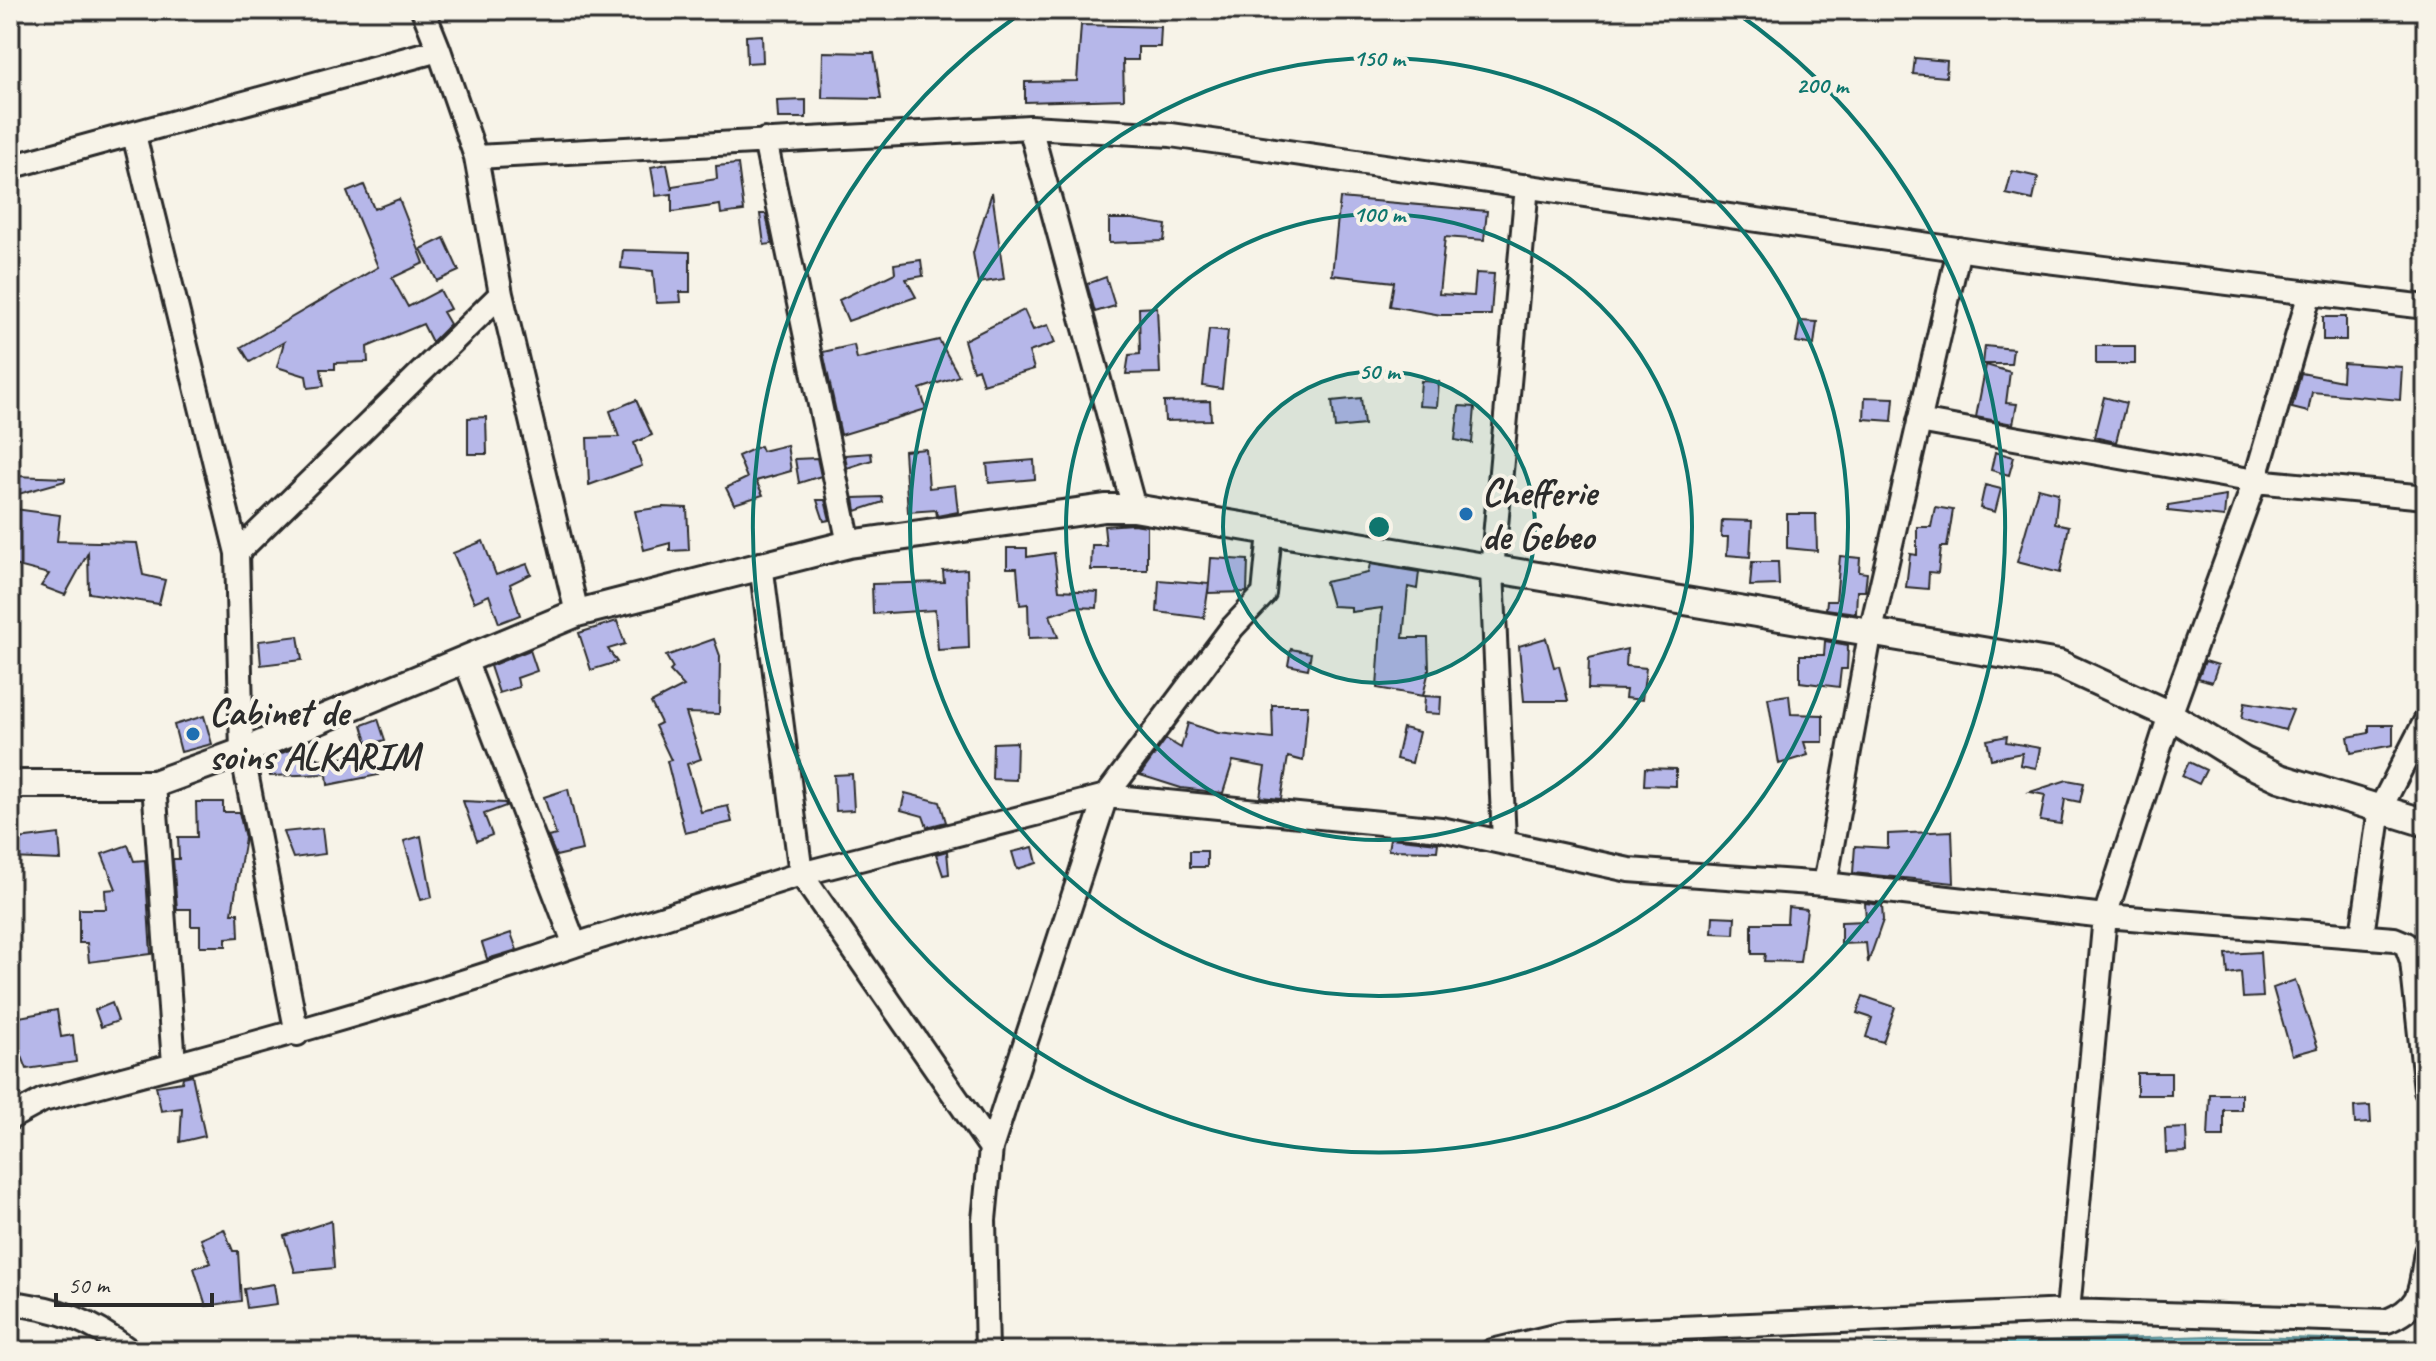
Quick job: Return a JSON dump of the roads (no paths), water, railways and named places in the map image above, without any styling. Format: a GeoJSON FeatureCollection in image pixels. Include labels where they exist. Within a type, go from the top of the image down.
{"type":"FeatureCollection","features":[{"type":"Feature","properties":{"kind":"street"},"geometry":{"type":"LineString","coordinates":[[423,10],[476,157],[501,294],[577,613]]}},
{"type":"Feature","properties":{"kind":"street"},"geometry":{"type":"LineString","coordinates":[[10,167],[439,50]]}},
{"type":"Feature","properties":{"kind":"street"},"geometry":{"type":"LineString","coordinates":[[476,157],[1030,127],[1171,135],[1959,249],[2426,307]]}},
{"type":"Feature","properties":{"kind":"street"},"geometry":{"type":"LineString","coordinates":[[1030,127],[1134,508]]}},
{"type":"Feature","properties":{"kind":"street"},"geometry":{"type":"LineString","coordinates":[[134,135],[237,553],[242,752],[297,1034]]}},
{"type":"Feature","properties":{"kind":"street"},"geometry":{"type":"LineString","coordinates":[[765,140],[849,544]]}},
{"type":"Feature","properties":{"kind":"street"},"geometry":{"type":"LineString","coordinates":[[1504,841],[1492,570],[1527,186]]}},
{"type":"Feature","properties":{"kind":"street"},"geometry":{"type":"LineString","coordinates":[[1825,884],[1870,635],[1959,249]]}},
{"type":"Feature","properties":{"kind":"street"},"geometry":{"type":"LineString","coordinates":[[2068,1311],[2105,916],[2170,715],[2255,481],[2310,293]]}},
{"type":"Feature","properties":{"kind":"street"},"geometry":{"type":"LineString","coordinates":[[237,553],[501,294]]}},
{"type":"Feature","properties":{"kind":"street"},"geometry":{"type":"LineString","coordinates":[[1919,421],[2255,481],[2426,497]]}},
{"type":"Feature","properties":{"kind":"street"},"geometry":{"type":"LineString","coordinates":[[10,784],[154,784],[242,752],[577,613],[761,564],[849,544],[1105,508],[1134,508],[1870,635],[2059,664],[2170,715],[2262,770],[2426,823]]}},
{"type":"Feature","properties":{"kind":"street"},"geometry":{"type":"LineString","coordinates":[[987,1351],[984,1220],[991,1148],[1106,796],[1232,628],[1264,594],[1270,532]]}},
{"type":"Feature","properties":{"kind":"street"},"geometry":{"type":"LineString","coordinates":[[761,564],[801,874],[991,1148]]}},
{"type":"Feature","properties":{"kind":"street"},"geometry":{"type":"LineString","coordinates":[[465,660],[575,945]]}},
{"type":"Feature","properties":{"kind":"street"},"geometry":{"type":"LineString","coordinates":[[2362,935],[2380,809],[2426,720]]}},
{"type":"Feature","properties":{"kind":"street"},"geometry":{"type":"LineString","coordinates":[[154,784],[174,1064]]}},
{"type":"Feature","properties":{"kind":"street"},"geometry":{"type":"LineString","coordinates":[[10,1118],[43,1100],[297,1034],[439,992],[575,945],[801,874],[1106,796],[1441,829],[1629,870],[1825,884],[2105,916],[2362,935],[2406,944],[2412,961],[2426,1090]]}},
{"type":"Feature","properties":{"kind":"street"},"geometry":{"type":"LineString","coordinates":[[1492,1351],[1567,1333],[2068,1311],[2387,1321],[2410,1312],[2419,1295],[2426,1252]]}},
{"type":"Feature","properties":{"kind":"street"},"geometry":{"type":"LineString","coordinates":[[10,1303],[49,1307],[90,1323],[130,1351]]}},
{"type":"Feature","properties":{"kind":"water"},"geometry":{"type":"Polygon","coordinates":[[[2211,1336],[2426,1342],[2426,1351],[1720,1351],[2211,1336]]]}},
{"type":"Feature","properties":{"kind":"place","name":"Chefferie de Gebeo"},"geometry":{"type":"Point","coordinates":[1466,514]}},
{"type":"Feature","properties":{"kind":"place","name":"Cabinet de soins ALKARIM"},"geometry":{"type":"Point","coordinates":[193,734]}}]}
